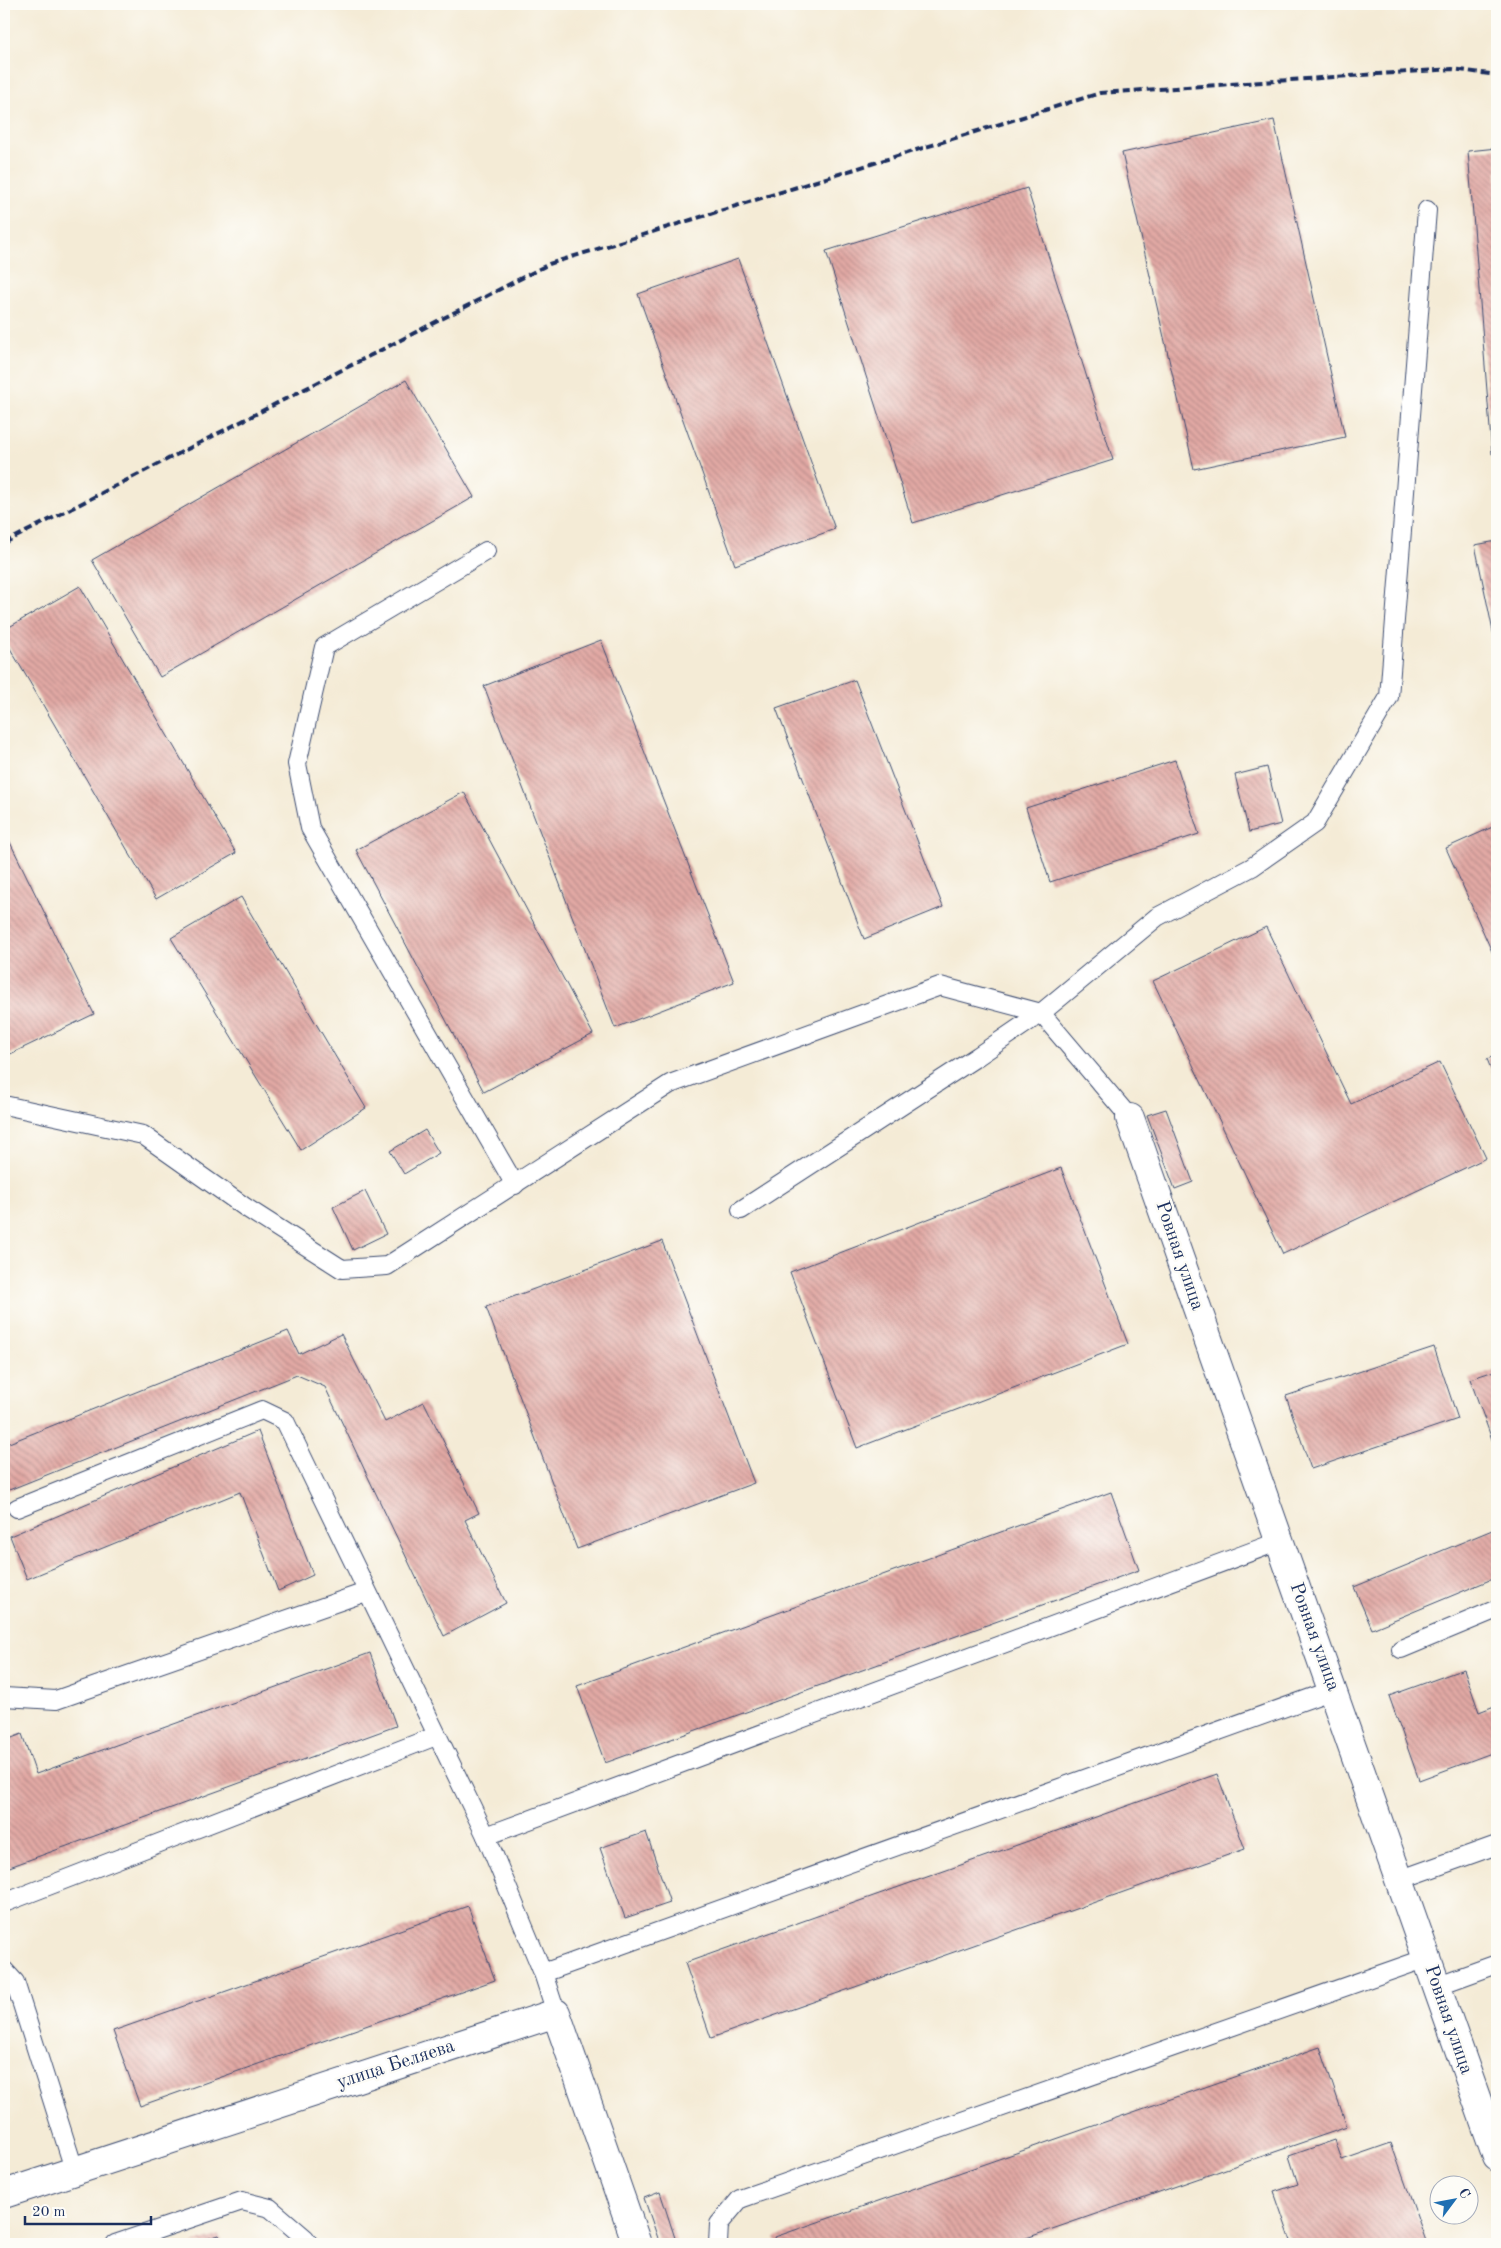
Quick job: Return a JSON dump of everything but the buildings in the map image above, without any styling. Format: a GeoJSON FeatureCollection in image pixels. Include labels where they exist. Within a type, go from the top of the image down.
{"type":"FeatureCollection","features":[{"type":"Feature","properties":{"kind":"street","name":"Ровная улица"},"geometry":{"type":"LineString","coordinates":[[1130,1118],[1497,2158]]}},
{"type":"Feature","properties":{"kind":"street","name":"улица Беляева"},"geometry":{"type":"LineString","coordinates":[[4,2194],[556,2013]]}},
{"type":"Feature","properties":{"kind":"street"},"geometry":{"type":"LineString","coordinates":[[556,2013],[637,2244]]}},
{"type":"Feature","properties":{"kind":"lane"},"geometry":{"type":"LineString","coordinates":[[741,1210],[1041,1013],[1157,917],[1252,867],[1315,823],[1389,697],[1427,210]]}},
{"type":"Feature","properties":{"kind":"lane"},"geometry":{"type":"LineString","coordinates":[[486,551],[324,647],[297,764],[310,828],[514,1185]]}},
{"type":"Feature","properties":{"kind":"lane"},"geometry":{"type":"LineString","coordinates":[[4,1105],[143,1135],[245,1207],[342,1269],[387,1266],[670,1084],[940,986],[1041,1013],[1130,1118]]}},
{"type":"Feature","properties":{"kind":"lane"},"geometry":{"type":"LineString","coordinates":[[17,1508],[262,1410],[285,1421],[366,1592],[486,1836],[543,1973],[556,2013]]}},
{"type":"Feature","properties":{"kind":"lane"},"geometry":{"type":"LineString","coordinates":[[486,1836],[1280,1542]]}},
{"type":"Feature","properties":{"kind":"lane"},"geometry":{"type":"LineString","coordinates":[[4,1698],[56,1700],[366,1592]]}},
{"type":"Feature","properties":{"kind":"lane"},"geometry":{"type":"LineString","coordinates":[[1401,1649],[1497,1609]]}},
{"type":"Feature","properties":{"kind":"lane"},"geometry":{"type":"LineString","coordinates":[[543,1973],[1333,1690]]}},
{"type":"Feature","properties":{"kind":"lane"},"geometry":{"type":"LineString","coordinates":[[4,1902],[436,1736]]}},
{"type":"Feature","properties":{"kind":"lane"},"geometry":{"type":"LineString","coordinates":[[1399,1880],[1497,1845]]}},
{"type":"Feature","properties":{"kind":"lane"},"geometry":{"type":"LineString","coordinates":[[718,2244],[719,2224],[740,2199],[1427,1958]]}},
{"type":"Feature","properties":{"kind":"lane"},"geometry":{"type":"LineString","coordinates":[[1436,1986],[1497,1964]]}},
{"type":"Feature","properties":{"kind":"lane"},"geometry":{"type":"LineString","coordinates":[[4,1970],[15,1982],[74,2170]]}},
{"type":"Feature","properties":{"kind":"lane"},"geometry":{"type":"LineString","coordinates":[[115,2244],[242,2202],[270,2208],[305,2238],[309,2244]]}},
{"type":"Feature","properties":{"kind":"railway"},"geometry":{"type":"LineString","coordinates":[[4,543],[549,264],[1100,93],[1452,69],[1497,75]]}}]}
